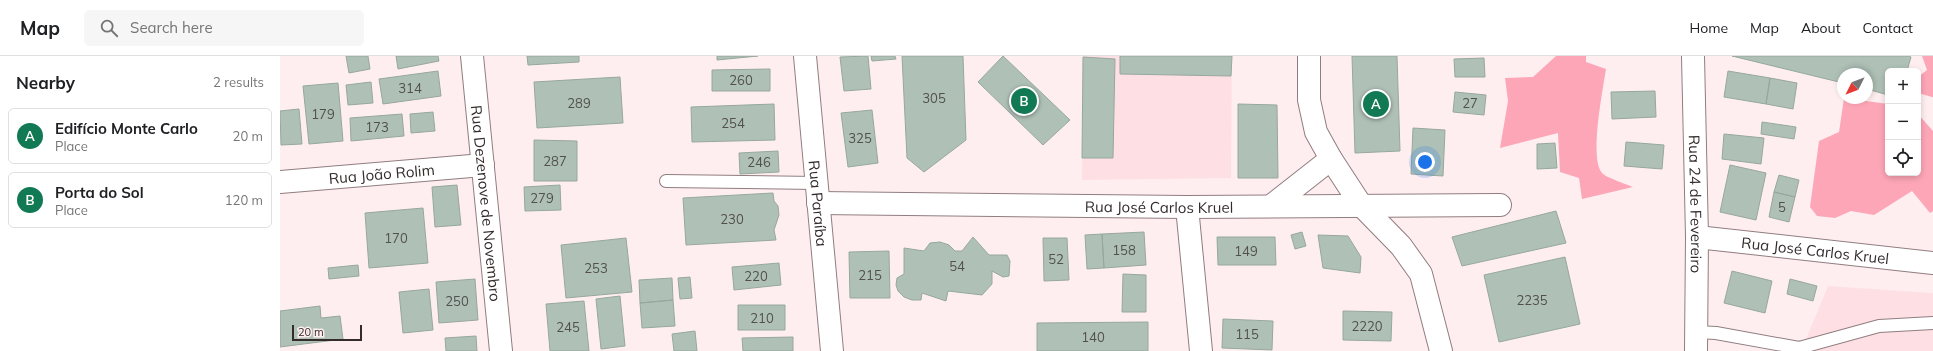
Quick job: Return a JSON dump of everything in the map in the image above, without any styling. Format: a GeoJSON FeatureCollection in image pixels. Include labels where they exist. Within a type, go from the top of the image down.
{"type":"FeatureCollection","features":[{"type":"Feature","properties":{"kind":"street","name":"Rua Dezenove de Novembro"},"geometry":{"type":"LineString","coordinates":[[472,56],[501,351]]}},
{"type":"Feature","properties":{"kind":"street","name":"Rua Paraíba"},"geometry":{"type":"LineString","coordinates":[[805,56],[832,351]]}},
{"type":"Feature","properties":{"kind":"street"},"geometry":{"type":"LineString","coordinates":[[1309,56],[1309,100],[1316,132],[1331,159],[1361,205],[1401,246],[1421,274],[1441,351]]}},
{"type":"Feature","properties":{"kind":"street","name":"Rua 24 de Fevereiro"},"geometry":{"type":"LineString","coordinates":[[1693,56],[1697,237],[1696,342]]}},
{"type":"Feature","properties":{"kind":"street"},"geometry":{"type":"LineString","coordinates":[[1271,206],[1331,159]]}},
{"type":"Feature","properties":{"kind":"street","name":"Rua João Rolim"},"geometry":{"type":"LineString","coordinates":[[280,182],[483,165]]}},
{"type":"Feature","properties":{"kind":"street","name":"Rua José Carlos Kruel"},"geometry":{"type":"LineString","coordinates":[[818,193],[1187,206],[1500,204]]}},
{"type":"Feature","properties":{"kind":"street"},"geometry":{"type":"LineString","coordinates":[[1187,206],[1201,351]]}},
{"type":"Feature","properties":{"kind":"street","name":"Rua José Carlos Kruel"},"geometry":{"type":"LineString","coordinates":[[1697,237],[1933,263]]}},
{"type":"Feature","properties":{"kind":"lane"},"geometry":{"type":"LineString","coordinates":[[666,181],[818,193]]}},
{"type":"Feature","properties":{"kind":"lane"},"geometry":{"type":"LineString","coordinates":[[1696,342],[1716,333],[1799,348],[1879,326],[1933,323]]}},
{"type":"Feature","properties":{"kind":"shaded area"},"geometry":{"type":"Polygon","coordinates":[[[1083,56],[1232,56],[1231,178],[1082,180],[1083,56]]]}},
{"type":"Feature","properties":{"kind":"shaded area"},"geometry":{"type":"Polygon","coordinates":[[[1556,56],[1586,56],[1586,62],[1606,69],[1598,123],[1598,165],[1604,175],[1633,187],[1582,199],[1579,178],[1560,172],[1558,133],[1500,148],[1508,101],[1505,78],[1533,77],[1556,56]]]}},
{"type":"Feature","properties":{"kind":"shaded area"},"geometry":{"type":"Polygon","coordinates":[[[1922,56],[1933,56],[1933,97],[1921,94],[1921,75],[1927,70],[1922,56]]]}},
{"type":"Feature","properties":{"kind":"shaded area"},"geometry":{"type":"Polygon","coordinates":[[[1873,102],[1885,104],[1885,176],[1921,176],[1921,117],[1933,131],[1933,211],[1930,213],[1912,191],[1874,215],[1851,211],[1835,218],[1817,216],[1810,207],[1819,141],[1839,132],[1843,104],[1873,104],[1873,102]]]}},
{"type":"Feature","properties":{"kind":"shaded area"},"geometry":{"type":"Polygon","coordinates":[[[1828,286],[1933,293],[1933,351],[1801,351],[1828,286]]]}},
{"type":"Feature","properties":{"kind":"building"},"geometry":{"type":"Polygon","coordinates":[[[346,56],[368,56],[370,69],[349,73],[346,56]]]}},
{"type":"Feature","properties":{"kind":"building"},"geometry":{"type":"Polygon","coordinates":[[[396,56],[438,56],[439,61],[398,69],[396,56]]]}},
{"type":"Feature","properties":{"kind":"building"},"geometry":{"type":"Polygon","coordinates":[[[527,56],[579,56],[579,62],[528,65],[527,56]]]}},
{"type":"Feature","properties":{"kind":"building"},"geometry":{"type":"Polygon","coordinates":[[[717,56],[758,56],[717,60],[717,56]]]}},
{"type":"Feature","properties":{"kind":"building"},"geometry":{"type":"Polygon","coordinates":[[[868,56],[871,89],[844,91],[840,57],[868,56]]]}},
{"type":"Feature","properties":{"kind":"building"},"geometry":{"type":"Polygon","coordinates":[[[871,56],[895,56],[896,59],[872,61],[871,56]]]}},
{"type":"Feature","properties":{"kind":"building"},"geometry":{"type":"Polygon","coordinates":[[[902,56],[963,56],[966,140],[924,172],[907,158],[902,56]]]}},
{"type":"Feature","properties":{"kind":"building"},"geometry":{"type":"Polygon","coordinates":[[[1003,56],[1070,120],[1043,145],[978,82],[1003,56]]]}},
{"type":"Feature","properties":{"kind":"building"},"geometry":{"type":"Polygon","coordinates":[[[1120,56],[1232,56],[1231,76],[1120,74],[1120,56]]]}},
{"type":"Feature","properties":{"kind":"building"},"geometry":{"type":"Polygon","coordinates":[[[1352,56],[1397,56],[1400,151],[1355,153],[1352,56]]]}},
{"type":"Feature","properties":{"kind":"building"},"geometry":{"type":"Polygon","coordinates":[[[1732,56],[1911,57],[1908,68],[1885,68],[1885,94],[1873,91],[1873,68],[1837,68],[1837,82],[1732,56]]]}},
{"type":"Feature","properties":{"kind":"building"},"geometry":{"type":"Polygon","coordinates":[[[1083,57],[1115,59],[1113,158],[1082,158],[1083,57]]]}},
{"type":"Feature","properties":{"kind":"building"},"geometry":{"type":"Polygon","coordinates":[[[1484,58],[1485,77],[1455,77],[1454,59],[1484,58]]]}},
{"type":"Feature","properties":{"kind":"building"},"geometry":{"type":"Polygon","coordinates":[[[770,69],[770,91],[712,91],[712,70],[770,69]]]}},
{"type":"Feature","properties":{"kind":"building"},"geometry":{"type":"Polygon","coordinates":[[[438,71],[441,96],[383,104],[379,79],[438,71]]]}},
{"type":"Feature","properties":{"kind":"building"},"geometry":{"type":"Polygon","coordinates":[[[1728,71],[1770,78],[1766,104],[1724,97],[1728,71]]]}},
{"type":"Feature","properties":{"kind":"building"},"geometry":{"type":"Polygon","coordinates":[[[620,77],[623,123],[537,128],[534,82],[620,77]]]}},
{"type":"Feature","properties":{"kind":"building"},"geometry":{"type":"Polygon","coordinates":[[[1770,78],[1797,83],[1793,109],[1766,104],[1770,78]]]}},
{"type":"Feature","properties":{"kind":"building"},"geometry":{"type":"Polygon","coordinates":[[[371,82],[373,103],[348,105],[346,85],[371,82]]]}},
{"type":"Feature","properties":{"kind":"building"},"geometry":{"type":"Polygon","coordinates":[[[338,83],[343,141],[309,144],[303,86],[338,83]]]}},
{"type":"Feature","properties":{"kind":"building"},"geometry":{"type":"Polygon","coordinates":[[[1655,91],[1656,117],[1612,119],[1611,92],[1655,91]]]}},
{"type":"Feature","properties":{"kind":"building"},"geometry":{"type":"Polygon","coordinates":[[[1455,92],[1486,95],[1484,115],[1453,112],[1455,92]]]}},
{"type":"Feature","properties":{"kind":"building"},"geometry":{"type":"Polygon","coordinates":[[[774,104],[775,140],[692,142],[691,107],[774,104]]]}},
{"type":"Feature","properties":{"kind":"building"},"geometry":{"type":"Polygon","coordinates":[[[1238,104],[1277,105],[1278,178],[1238,178],[1238,104]]]}},
{"type":"Feature","properties":{"kind":"building"},"geometry":{"type":"Polygon","coordinates":[[[299,109],[302,144],[281,145],[280,111],[299,109]]]}},
{"type":"Feature","properties":{"kind":"building"},"geometry":{"type":"Polygon","coordinates":[[[872,110],[878,163],[848,167],[841,113],[872,110]]]}},
{"type":"Feature","properties":{"kind":"building"},"geometry":{"type":"Polygon","coordinates":[[[433,112],[435,131],[411,133],[410,114],[433,112]]]}},
{"type":"Feature","properties":{"kind":"building"},"geometry":{"type":"Polygon","coordinates":[[[402,114],[404,136],[351,141],[350,118],[402,114]]]}},
{"type":"Feature","properties":{"kind":"building"},"geometry":{"type":"Polygon","coordinates":[[[1762,122],[1796,127],[1794,139],[1761,134],[1762,122]]]}},
{"type":"Feature","properties":{"kind":"building"},"geometry":{"type":"Polygon","coordinates":[[[1413,128],[1445,130],[1443,176],[1411,174],[1413,128]]]}},
{"type":"Feature","properties":{"kind":"building"},"geometry":{"type":"Polygon","coordinates":[[[1724,134],[1764,138],[1761,164],[1722,159],[1724,134]]]}},
{"type":"Feature","properties":{"kind":"building"},"geometry":{"type":"Polygon","coordinates":[[[534,140],[577,141],[577,181],[534,181],[534,140]]]}},
{"type":"Feature","properties":{"kind":"building"},"geometry":{"type":"Polygon","coordinates":[[[1626,142],[1664,145],[1662,169],[1624,166],[1626,142]]]}},
{"type":"Feature","properties":{"kind":"building"},"geometry":{"type":"Polygon","coordinates":[[[1555,143],[1557,168],[1537,169],[1537,144],[1555,143]]]}},
{"type":"Feature","properties":{"kind":"building"},"geometry":{"type":"Polygon","coordinates":[[[778,151],[779,172],[740,174],[739,153],[778,151]]]}},
{"type":"Feature","properties":{"kind":"building"},"geometry":{"type":"Polygon","coordinates":[[[1730,165],[1766,173],[1756,220],[1720,212],[1730,165]]]}},
{"type":"Feature","properties":{"kind":"building"},"geometry":{"type":"Polygon","coordinates":[[[1779,175],[1799,180],[1795,197],[1774,192],[1779,175]]]}},
{"type":"Feature","properties":{"kind":"building"},"geometry":{"type":"Polygon","coordinates":[[[457,185],[461,225],[435,227],[432,187],[457,185]]]}},
{"type":"Feature","properties":{"kind":"building"},"geometry":{"type":"Polygon","coordinates":[[[560,185],[561,210],[525,211],[524,187],[560,185]]]}},
{"type":"Feature","properties":{"kind":"building"},"geometry":{"type":"Polygon","coordinates":[[[1774,192],[1795,197],[1789,222],[1769,217],[1774,192]]]}},
{"type":"Feature","properties":{"kind":"building"},"geometry":{"type":"Polygon","coordinates":[[[773,193],[774,201],[778,206],[779,215],[774,230],[776,240],[686,245],[683,198],[773,193]]]}},
{"type":"Feature","properties":{"kind":"building"},"geometry":{"type":"Polygon","coordinates":[[[423,208],[428,263],[369,268],[365,213],[423,208]]]}},
{"type":"Feature","properties":{"kind":"building"},"geometry":{"type":"Polygon","coordinates":[[[1556,211],[1566,243],[1462,266],[1452,237],[1556,211]]]}},
{"type":"Feature","properties":{"kind":"building"},"geometry":{"type":"Polygon","coordinates":[[[1144,232],[1146,265],[1104,268],[1102,234],[1144,232]]]}},
{"type":"Feature","properties":{"kind":"building"},"geometry":{"type":"Polygon","coordinates":[[[1302,232],[1306,246],[1295,249],[1291,235],[1302,232]]]}},
{"type":"Feature","properties":{"kind":"building"},"geometry":{"type":"Polygon","coordinates":[[[1102,234],[1104,268],[1087,269],[1085,235],[1102,234]]]}},
{"type":"Feature","properties":{"kind":"building"},"geometry":{"type":"Polygon","coordinates":[[[1318,235],[1348,236],[1361,257],[1360,273],[1323,268],[1318,235]]]}},
{"type":"Feature","properties":{"kind":"building"},"geometry":{"type":"Polygon","coordinates":[[[973,237],[989,255],[1007,255],[1010,261],[1009,276],[1003,277],[992,271],[992,284],[982,295],[948,291],[946,301],[922,293],[921,300],[912,300],[904,297],[898,291],[896,285],[897,278],[904,274],[904,248],[924,251],[930,243],[940,242],[949,245],[955,251],[962,251],[973,237]]]}},
{"type":"Feature","properties":{"kind":"building"},"geometry":{"type":"Polygon","coordinates":[[[1217,237],[1275,237],[1276,265],[1218,265],[1217,237]]]}},
{"type":"Feature","properties":{"kind":"building"},"geometry":{"type":"Polygon","coordinates":[[[626,238],[632,292],[566,298],[561,245],[626,238]]]}},
{"type":"Feature","properties":{"kind":"building"},"geometry":{"type":"Polygon","coordinates":[[[1043,238],[1067,238],[1069,280],[1044,281],[1043,238]]]}},
{"type":"Feature","properties":{"kind":"building"},"geometry":{"type":"Polygon","coordinates":[[[889,251],[890,298],[850,298],[849,252],[889,251]]]}},
{"type":"Feature","properties":{"kind":"building"},"geometry":{"type":"Polygon","coordinates":[[[1565,257],[1580,324],[1499,342],[1484,275],[1565,257]]]}},
{"type":"Feature","properties":{"kind":"building"},"geometry":{"type":"Polygon","coordinates":[[[779,263],[781,285],[734,290],[732,267],[779,263]]]}},
{"type":"Feature","properties":{"kind":"building"},"geometry":{"type":"Polygon","coordinates":[[[358,265],[359,276],[329,279],[328,268],[358,265]]]}},
{"type":"Feature","properties":{"kind":"building"},"geometry":{"type":"Polygon","coordinates":[[[1732,271],[1772,281],[1765,313],[1724,303],[1732,271]]]}},
{"type":"Feature","properties":{"kind":"building"},"geometry":{"type":"Polygon","coordinates":[[[1123,274],[1146,275],[1146,312],[1122,312],[1123,274]]]}},
{"type":"Feature","properties":{"kind":"building"},"geometry":{"type":"Polygon","coordinates":[[[690,277],[692,298],[680,299],[678,278],[690,277]]]}},
{"type":"Feature","properties":{"kind":"building"},"geometry":{"type":"Polygon","coordinates":[[[672,278],[673,300],[640,303],[639,280],[672,278]]]}},
{"type":"Feature","properties":{"kind":"building"},"geometry":{"type":"Polygon","coordinates":[[[475,279],[478,320],[439,323],[436,282],[475,279]]]}},
{"type":"Feature","properties":{"kind":"building"},"geometry":{"type":"Polygon","coordinates":[[[1790,279],[1817,286],[1813,301],[1787,294],[1790,279]]]}},
{"type":"Feature","properties":{"kind":"building"},"geometry":{"type":"Polygon","coordinates":[[[429,289],[433,330],[403,333],[399,292],[429,289]]]}},
{"type":"Feature","properties":{"kind":"building"},"geometry":{"type":"Polygon","coordinates":[[[620,296],[625,346],[601,349],[596,299],[620,296]]]}},
{"type":"Feature","properties":{"kind":"building"},"geometry":{"type":"Polygon","coordinates":[[[673,300],[675,326],[642,328],[640,303],[673,300]]]}},
{"type":"Feature","properties":{"kind":"building"},"geometry":{"type":"Polygon","coordinates":[[[584,301],[589,351],[550,351],[546,304],[584,301]]]}},
{"type":"Feature","properties":{"kind":"building"},"geometry":{"type":"Polygon","coordinates":[[[738,305],[785,305],[785,330],[738,330],[738,305]]]}},
{"type":"Feature","properties":{"kind":"building"},"geometry":{"type":"Polygon","coordinates":[[[320,306],[321,318],[340,316],[343,339],[280,347],[280,311],[320,306]]]}},
{"type":"Feature","properties":{"kind":"building"},"geometry":{"type":"Polygon","coordinates":[[[1343,311],[1392,312],[1391,341],[1343,340],[1343,311]]]}},
{"type":"Feature","properties":{"kind":"building"},"geometry":{"type":"Polygon","coordinates":[[[1223,319],[1273,321],[1272,350],[1222,348],[1223,319]]]}},
{"type":"Feature","properties":{"kind":"building"},"geometry":{"type":"Polygon","coordinates":[[[1148,322],[1148,351],[1037,351],[1037,323],[1148,322]]]}},
{"type":"Feature","properties":{"kind":"building"},"geometry":{"type":"Polygon","coordinates":[[[695,331],[697,351],[674,351],[672,334],[695,331]]]}},
{"type":"Feature","properties":{"kind":"building"},"geometry":{"type":"Polygon","coordinates":[[[476,336],[477,351],[446,351],[445,338],[476,336]]]}},
{"type":"Feature","properties":{"kind":"building"},"geometry":{"type":"Polygon","coordinates":[[[793,337],[793,351],[743,351],[742,338],[793,337]]]}},
{"type":"Feature","properties":{"kind":"place","name":"Porta do Sol"},"geometry":{"type":"Point","coordinates":[1024,101]}},
{"type":"Feature","properties":{"kind":"place","name":"Edifício Monte Carlo"},"geometry":{"type":"Point","coordinates":[1376,104]}}]}
